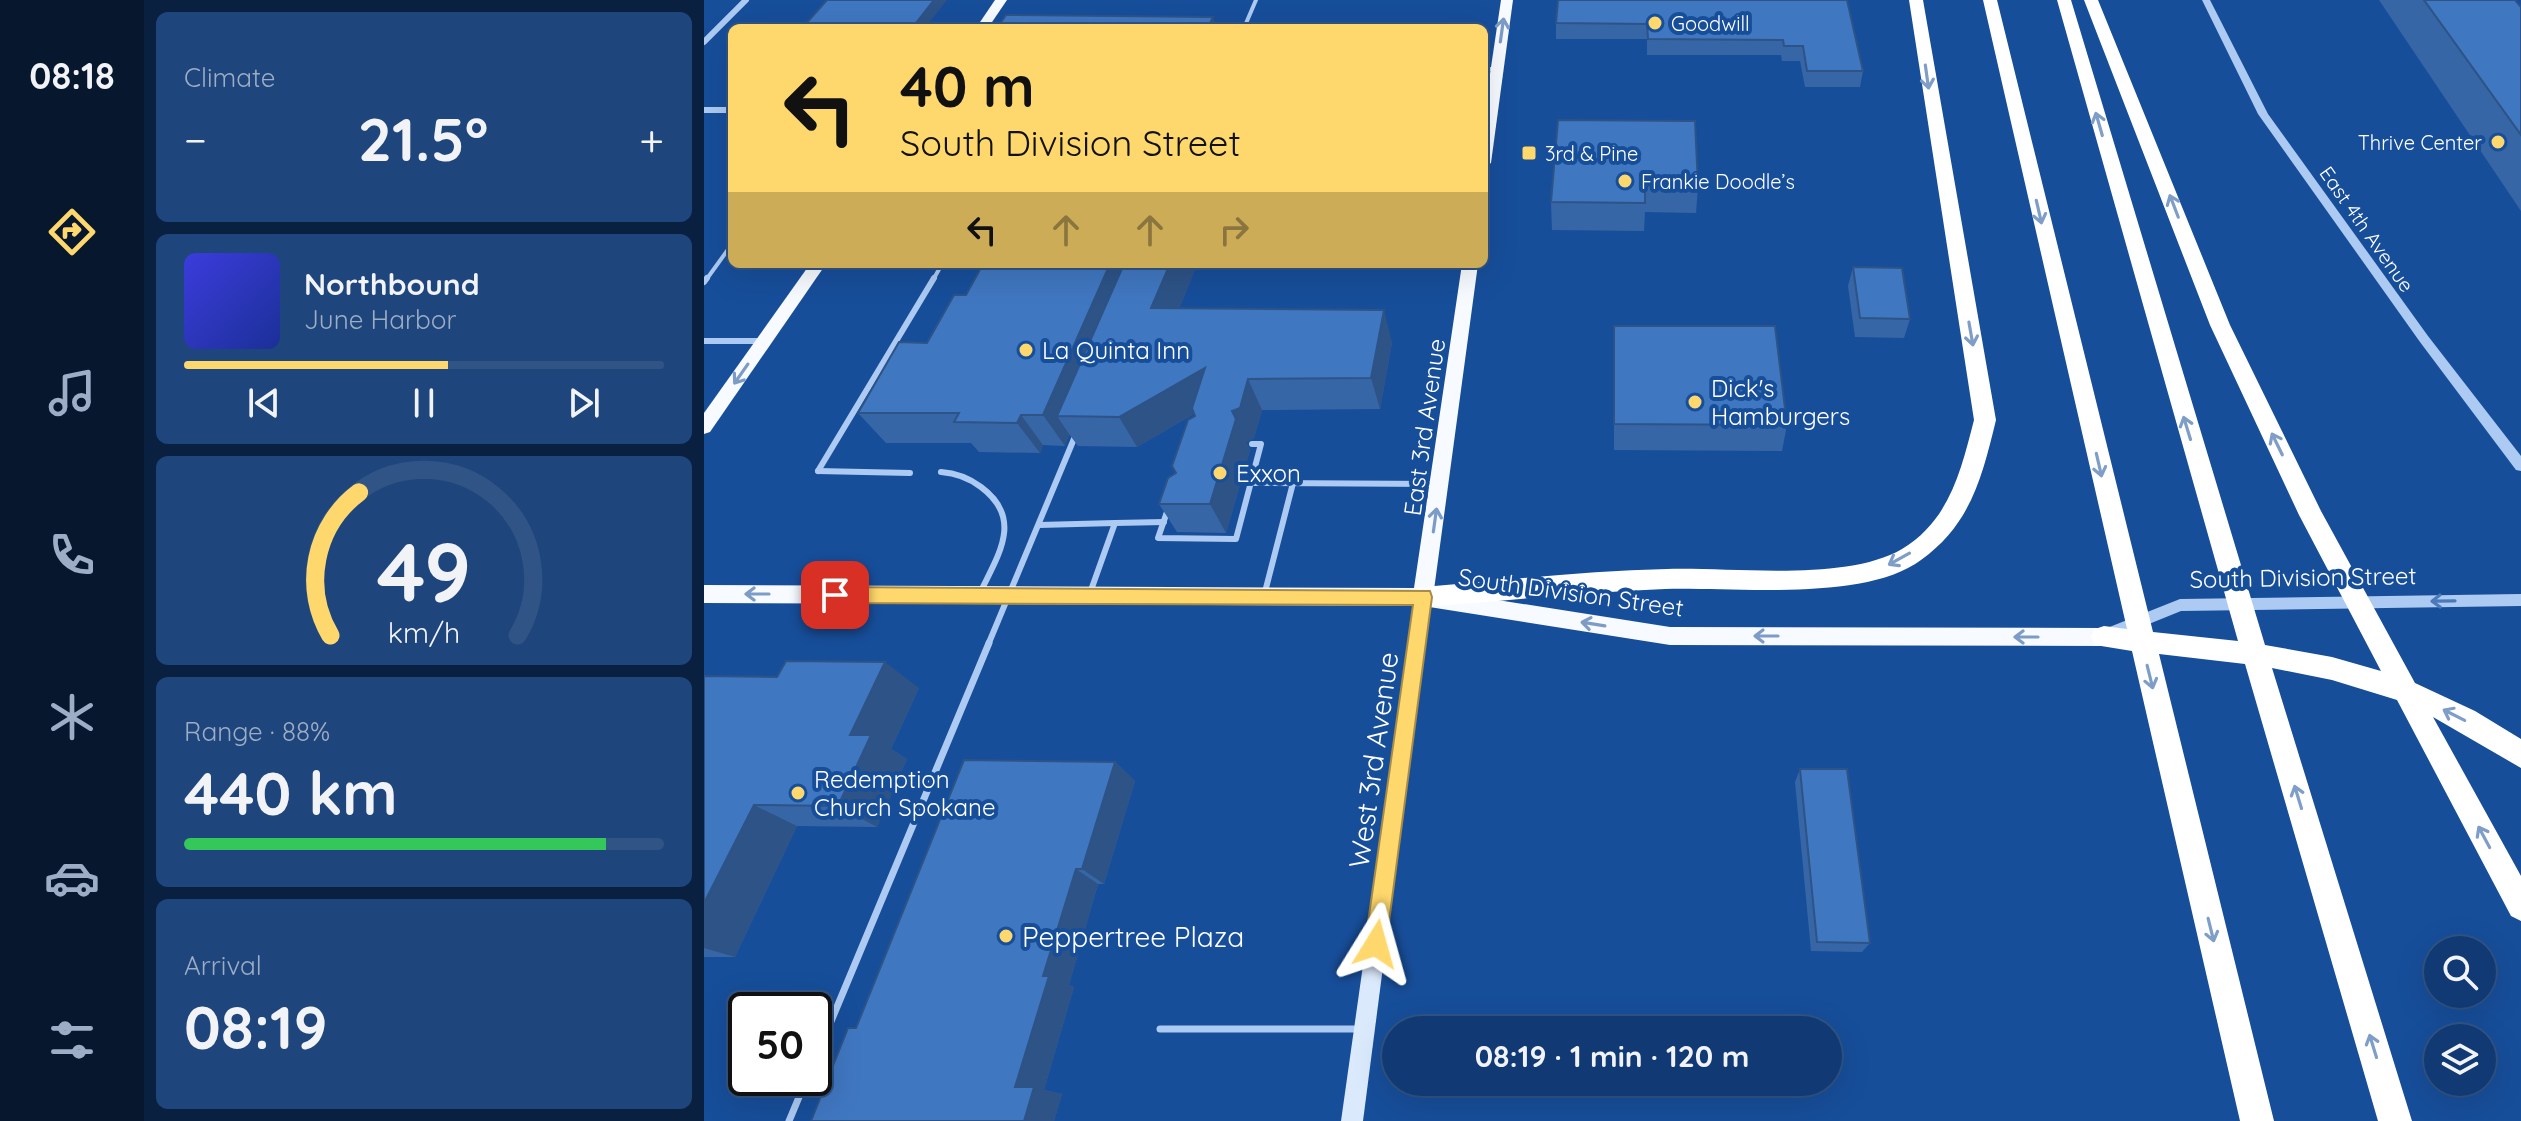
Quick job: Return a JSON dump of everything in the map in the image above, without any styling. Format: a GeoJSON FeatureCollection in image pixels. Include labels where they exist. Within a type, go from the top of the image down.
{"type":"FeatureCollection","features":[{"type":"Feature","properties":{"kind":"highway"},"geometry":{"type":"LineString","coordinates":[[1423,597],[1669,579],[1830,580],[1874,572],[1901,560],[1931,540],[1949,521],[1966,497],[1980,452],[1985,420],[1916,0]]}},
{"type":"Feature","properties":{"kind":"highway"},"geometry":{"type":"LineString","coordinates":[[1990,0],[2257,1121]]}},
{"type":"Feature","properties":{"kind":"highway"},"geometry":{"type":"LineString","coordinates":[[2064,0],[2217,529],[2395,1121]]}},
{"type":"Feature","properties":{"kind":"highway"},"geometry":{"type":"LineString","coordinates":[[2091,0],[2214,313],[2311,515],[2521,906]]}},
{"type":"Feature","properties":{"kind":"highway"},"geometry":{"type":"LineString","coordinates":[[2104,637],[2273,658],[2363,676],[2494,735],[2521,755]]}},
{"type":"Feature","properties":{"kind":"main road"},"geometry":{"type":"LineString","coordinates":[[985,24],[1001,0]]}},
{"type":"Feature","properties":{"kind":"main road"},"geometry":{"type":"LineString","coordinates":[[1488,98],[1490,69],[1507,0]]}},
{"type":"Feature","properties":{"kind":"main road"},"geometry":{"type":"LineString","coordinates":[[704,427],[815,268]]}},
{"type":"Feature","properties":{"kind":"main road","name":"East 3rd Avenue"},"geometry":{"type":"LineString","coordinates":[[1423,597],[1469,268]]}},
{"type":"Feature","properties":{"kind":"main road","name":"South Division Street"},"geometry":{"type":"LineString","coordinates":[[704,594],[1423,597],[1670,636],[2104,637]]}},
{"type":"Feature","properties":{"kind":"main road","name":"West 3rd Avenue"},"geometry":{"type":"LineString","coordinates":[[1352,1121],[1423,597]]}},
{"type":"Feature","properties":{"kind":"street"},"geometry":{"type":"LineString","coordinates":[[704,42],[746,0]]}},
{"type":"Feature","properties":{"kind":"street","name":"East 4th Avenue"},"geometry":{"type":"LineString","coordinates":[[2206,0],[2263,114],[2424,339],[2521,466]]}},
{"type":"Feature","properties":{"kind":"street"},"geometry":{"type":"LineString","coordinates":[[704,110],[728,110]]}},
{"type":"Feature","properties":{"kind":"street","name":"South Division Street"},"geometry":{"type":"LineString","coordinates":[[2104,637],[2180,605],[2521,600]]}},
{"type":"Feature","properties":{"kind":"lane"},"geometry":{"type":"LineString","coordinates":[[1246,24],[1256,0]]}},
{"type":"Feature","properties":{"kind":"lane"},"geometry":{"type":"LineString","coordinates":[[704,282],[728,249]]}},
{"type":"Feature","properties":{"kind":"lane"},"geometry":{"type":"LineString","coordinates":[[910,473],[818,471],[940,268]]}},
{"type":"Feature","properties":{"kind":"lane"},"geometry":{"type":"LineString","coordinates":[[704,341],[765,340]]}},
{"type":"Feature","properties":{"kind":"lane"},"geometry":{"type":"LineString","coordinates":[[832,1019],[1081,423]]}},
{"type":"Feature","properties":{"kind":"lane"},"geometry":{"type":"LineString","coordinates":[[1171,500],[1158,538],[1236,539],[1261,444],[1252,444]]}},
{"type":"Feature","properties":{"kind":"lane"},"geometry":{"type":"LineString","coordinates":[[941,472],[952,472],[974,482],[999,502],[1007,519],[1006,534],[979,596]]}},
{"type":"Feature","properties":{"kind":"lane"},"geometry":{"type":"LineString","coordinates":[[1251,483],[1440,484]]}},
{"type":"Feature","properties":{"kind":"lane"},"geometry":{"type":"LineString","coordinates":[[1264,597],[1293,483]]}},
{"type":"Feature","properties":{"kind":"lane"},"geometry":{"type":"LineString","coordinates":[[1235,501],[1246,501]]}},
{"type":"Feature","properties":{"kind":"lane"},"geometry":{"type":"LineString","coordinates":[[1039,525],[1164,522]]}},
{"type":"Feature","properties":{"kind":"lane"},"geometry":{"type":"LineString","coordinates":[[1088,597],[1115,523]]}},
{"type":"Feature","properties":{"kind":"lane"},"geometry":{"type":"LineString","coordinates":[[1160,1029],[1365,1029]]}},
{"type":"Feature","properties":{"kind":"lane"},"geometry":{"type":"LineString","coordinates":[[789,1121],[799,1096]]}},
{"type":"Feature","properties":{"kind":"building"},"geometry":{"type":"Polygon","coordinates":[[[827,0],[934,0],[915,24],[806,24],[827,0]]]}},
{"type":"Feature","properties":{"kind":"building"},"geometry":{"type":"Polygon","coordinates":[[[1558,0],[1847,0],[1863,71],[1807,71],[1803,46],[1784,46],[1783,40],[1648,39],[1647,24],[1556,23],[1558,0]]]}},
{"type":"Feature","properties":{"kind":"building"},"geometry":{"type":"Polygon","coordinates":[[[2424,0],[2515,0],[2521,7],[2521,135],[2424,0]]]}},
{"type":"Feature","properties":{"kind":"building"},"geometry":{"type":"Polygon","coordinates":[[[1006,15],[1213,17],[1210,24],[1000,24],[1006,15]]]}},
{"type":"Feature","properties":{"kind":"building","name":"Frankie Doodle’s"},"geometry":{"type":"Polygon","coordinates":[[[1558,120],[1695,121],[1698,186],[1645,185],[1645,203],[1551,202],[1558,120]]]}},
{"type":"Feature","properties":{"kind":"building"},"geometry":{"type":"Polygon","coordinates":[[[1853,267],[1902,268],[1910,319],[1860,318],[1853,267]]]}},
{"type":"Feature","properties":{"kind":"building","name":"La Quinta Inn"},"geometry":{"type":"Polygon","coordinates":[[[981,268],[1108,268],[1043,415],[1021,415],[1017,423],[954,422],[959,413],[858,413],[899,342],[927,343],[954,295],[966,295],[981,268]]]}},
{"type":"Feature","properties":{"kind":"building"},"geometry":{"type":"Polygon","coordinates":[[[1122,268],[1168,268],[1151,308],[1384,310],[1371,378],[1248,379],[1240,408],[1232,411],[1236,419],[1210,504],[1159,504],[1168,478],[1176,473],[1172,466],[1188,420],[1195,416],[1192,408],[1205,368],[1119,417],[1057,416],[1122,268]]]}},
{"type":"Feature","properties":{"kind":"building","name":"Dick's Hamburgers"},"geometry":{"type":"Polygon","coordinates":[[[1614,326],[1775,326],[1787,425],[1614,424],[1614,326]]]}},
{"type":"Feature","properties":{"kind":"building"},"geometry":{"type":"Polygon","coordinates":[[[786,661],[885,662],[850,735],[871,735],[838,806],[754,805],[704,903],[704,676],[777,677],[786,661]]]}},
{"type":"Feature","properties":{"kind":"building","name":"Peppertree Plaza"},"geometry":{"type":"Polygon","coordinates":[[[964,760],[1115,762],[1082,869],[1076,869],[1043,976],[1049,976],[1015,1087],[1034,1087],[1024,1121],[811,1121],[821,1096],[832,1096],[832,1068],[848,1028],[856,1028],[964,760]]]}},
{"type":"Feature","properties":{"kind":"building"},"geometry":{"type":"Polygon","coordinates":[[[1800,769],[1847,769],[1870,943],[1817,942],[1800,769]]]}},
{"type":"Feature","properties":{"kind":"place","name":"Goodwill"},"geometry":{"type":"Point","coordinates":[1655,23]}},
{"type":"Feature","properties":{"kind":"place","name":"Thrive Center"},"geometry":{"type":"Point","coordinates":[2498,142]}},
{"type":"Feature","properties":{"kind":"place","name":"3rd & Pine"},"geometry":{"type":"Point","coordinates":[1529,153]}},
{"type":"Feature","properties":{"kind":"place","name":"Frankie Doodle’s"},"geometry":{"type":"Point","coordinates":[1625,181]}},
{"type":"Feature","properties":{"kind":"place","name":"La Quinta Inn"},"geometry":{"type":"Point","coordinates":[1026,350]}},
{"type":"Feature","properties":{"kind":"place","name":"Dick's Hamburgers"},"geometry":{"type":"Point","coordinates":[1695,402]}},
{"type":"Feature","properties":{"kind":"place","name":"Exxon"},"geometry":{"type":"Point","coordinates":[1220,473]}},
{"type":"Feature","properties":{"kind":"place","name":"Redemption Church Spokane"},"geometry":{"type":"Point","coordinates":[798,793]}},
{"type":"Feature","properties":{"kind":"place","name":"Peppertree Plaza"},"geometry":{"type":"Point","coordinates":[1006,936]}},
{"type":"Feature","properties":{"kind":"route"},"geometry":{"type":"LineString","coordinates":[[835,595],[1423,597],[1376,944]]}}]}
